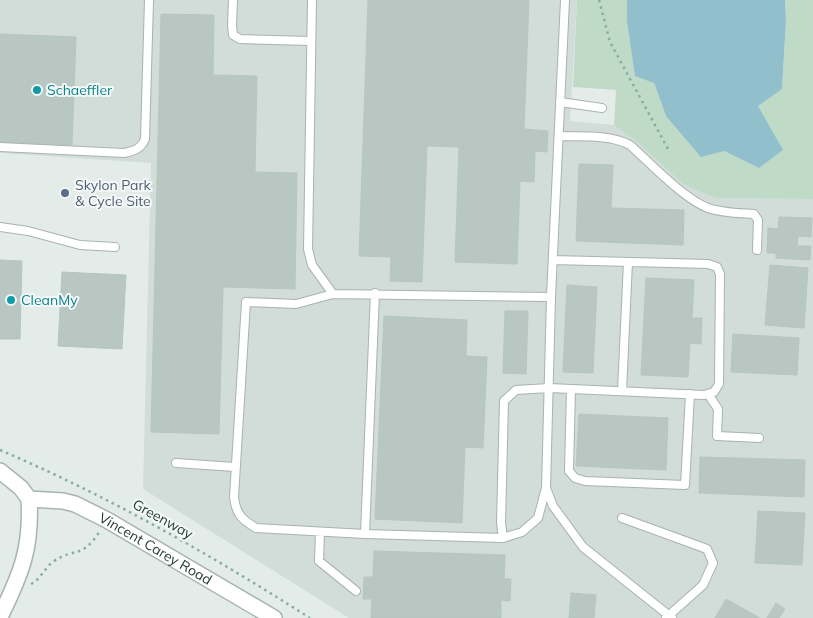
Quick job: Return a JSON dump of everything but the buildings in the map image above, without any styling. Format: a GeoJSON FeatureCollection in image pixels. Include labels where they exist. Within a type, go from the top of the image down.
{"type":"FeatureCollection","features":[{"type":"Feature","properties":{"kind":"street"},"geometry":{"type":"LineString","coordinates":[[0,471],[21,488],[29,499],[30,520],[26,558],[16,585],[0,617]]}},
{"type":"Feature","properties":{"kind":"street","name":"Vincent Carey Road"},"geometry":{"type":"LineString","coordinates":[[29,499],[63,501],[75,504],[108,520],[274,618]]}},
{"type":"Feature","properties":{"kind":"lane"},"geometry":{"type":"LineString","coordinates":[[0,147],[124,153],[138,149],[143,145],[145,139],[149,0]]}},
{"type":"Feature","properties":{"kind":"lane"},"geometry":{"type":"LineString","coordinates":[[233,0],[233,35],[240,39],[312,41]]}},
{"type":"Feature","properties":{"kind":"lane"},"geometry":{"type":"LineString","coordinates":[[312,0],[308,249],[312,265],[333,294]]}},
{"type":"Feature","properties":{"kind":"lane"},"geometry":{"type":"LineString","coordinates":[[552,297],[375,293],[333,294],[296,304],[246,302],[235,467],[235,509],[244,521],[256,528],[365,534],[503,538],[522,532],[538,518],[546,488],[552,297],[553,260],[565,0]]}},
{"type":"Feature","properties":{"kind":"lane"},"geometry":{"type":"LineString","coordinates":[[560,102],[602,108]]}},
{"type":"Feature","properties":{"kind":"lane"},"geometry":{"type":"LineString","coordinates":[[559,136],[619,139],[630,145],[692,200],[707,208],[720,211],[754,214],[758,220],[757,250]]}},
{"type":"Feature","properties":{"kind":"lane"},"geometry":{"type":"LineString","coordinates":[[0,227],[28,231],[80,245],[115,247]]}},
{"type":"Feature","properties":{"kind":"lane"},"geometry":{"type":"LineString","coordinates":[[503,538],[501,523],[504,400],[516,390],[549,388],[708,394],[714,392],[719,384],[720,274],[716,267],[708,264],[553,260]]}},
{"type":"Feature","properties":{"kind":"lane"},"geometry":{"type":"LineString","coordinates":[[622,391],[628,262]]}},
{"type":"Feature","properties":{"kind":"lane"},"geometry":{"type":"LineString","coordinates":[[365,534],[375,293]]}},
{"type":"Feature","properties":{"kind":"lane"},"geometry":{"type":"LineString","coordinates":[[571,389],[569,471],[575,478],[585,481],[685,485],[690,394]]}},
{"type":"Feature","properties":{"kind":"lane"},"geometry":{"type":"LineString","coordinates":[[708,394],[718,409],[717,436],[759,438]]}},
{"type":"Feature","properties":{"kind":"lane"},"geometry":{"type":"LineString","coordinates":[[176,463],[235,467]]}},
{"type":"Feature","properties":{"kind":"lane"},"geometry":{"type":"LineString","coordinates":[[546,488],[553,506],[583,547],[669,617],[703,585],[713,563],[708,549],[622,518]]}},
{"type":"Feature","properties":{"kind":"lane"},"geometry":{"type":"LineString","coordinates":[[320,532],[319,560],[356,591]]}},
{"type":"Feature","properties":{"kind":"path"},"geometry":{"type":"LineString","coordinates":[[599,0],[610,42],[668,149]]}},
{"type":"Feature","properties":{"kind":"path","name":"Greenway"},"geometry":{"type":"LineString","coordinates":[[0,450],[66,479],[107,500],[238,572],[310,618]]}},
{"type":"Feature","properties":{"kind":"path"},"geometry":{"type":"LineString","coordinates":[[16,585],[28,585],[36,582],[53,561],[83,551],[92,544],[108,520]]}},
{"type":"Feature","properties":{"kind":"shaded area"},"geometry":{"type":"Polygon","coordinates":[[[0,0],[368,0],[359,256],[391,257],[391,281],[422,282],[427,146],[459,147],[455,262],[517,264],[520,181],[534,182],[535,151],[547,151],[548,131],[524,129],[529,0],[577,0],[570,121],[614,125],[716,198],[813,199],[813,618],[501,618],[501,600],[510,600],[511,579],[504,579],[504,555],[374,551],[373,577],[364,577],[363,599],[372,599],[371,618],[349,618],[143,489],[151,163],[0,153],[0,142],[72,144],[76,37],[0,34],[0,0]],[[161,14],[151,432],[219,433],[223,287],[295,288],[297,174],[255,172],[257,76],[213,75],[214,15],[161,14]],[[579,414],[576,466],[665,470],[668,419],[579,414]],[[700,457],[699,493],[804,497],[805,460],[700,457]]]}},
{"type":"Feature","properties":{"kind":"green space"},"geometry":{"type":"Polygon","coordinates":[[[577,0],[627,0],[627,21],[666,116],[724,151],[759,168],[758,106],[782,88],[786,20],[785,0],[813,0],[813,199],[716,198],[683,184],[640,144],[614,125],[616,90],[573,87],[577,0]]]}},
{"type":"Feature","properties":{"kind":"water"},"geometry":{"type":"Polygon","coordinates":[[[627,0],[785,0],[786,20],[782,89],[758,106],[783,150],[759,168],[724,151],[701,157],[666,116],[654,83],[635,76],[627,21],[627,0]]]}},
{"type":"Feature","properties":{"kind":"place","name":"Schaeffler"},"geometry":{"type":"Point","coordinates":[37,90]}},
{"type":"Feature","properties":{"kind":"place","name":"Skylon Park & Cycle Site"},"geometry":{"type":"Point","coordinates":[65,193]}},
{"type":"Feature","properties":{"kind":"place","name":"CleanMy"},"geometry":{"type":"Point","coordinates":[11,300]}}]}
